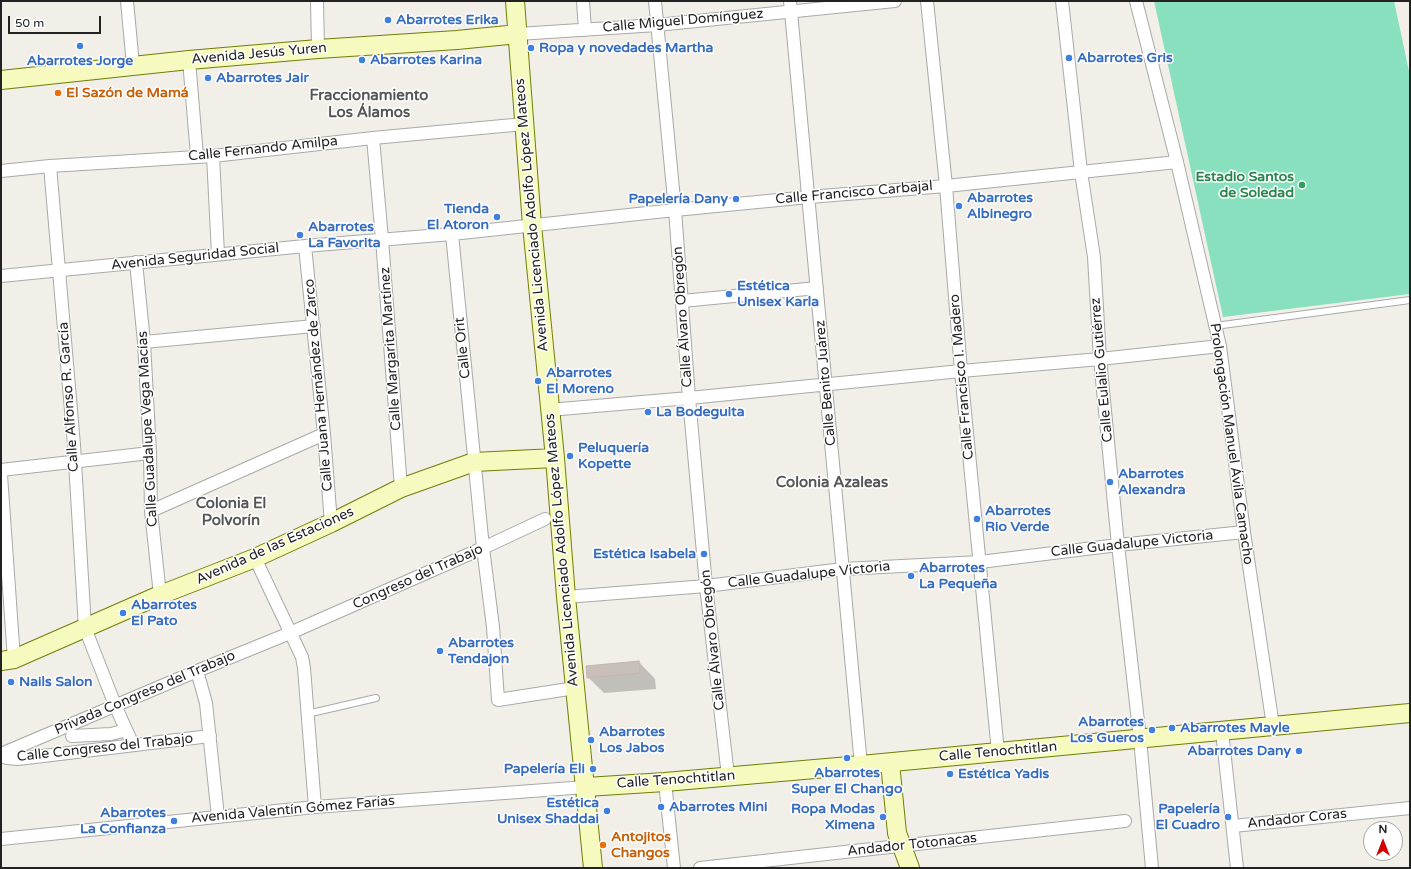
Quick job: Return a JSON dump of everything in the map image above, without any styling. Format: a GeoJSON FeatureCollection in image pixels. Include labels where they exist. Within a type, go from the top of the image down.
{"type":"FeatureCollection","features":[{"type":"Feature","properties":{"kind":"street"},"geometry":{"type":"LineString","coordinates":[[127,1],[133,65]]}},
{"type":"Feature","properties":{"kind":"street"},"geometry":{"type":"LineString","coordinates":[[317,1],[318,49]]}},
{"type":"Feature","properties":{"kind":"street","name":"Avenida Licenciado Adolfo López Mateos"},"geometry":{"type":"LineString","coordinates":[[515,1],[532,225],[549,410],[555,458],[566,597],[586,787],[590,868]]}},
{"type":"Feature","properties":{"kind":"street"},"geometry":{"type":"LineString","coordinates":[[583,1],[585,30]]}},
{"type":"Feature","properties":{"kind":"street","name":"Calle Álvaro Obregón"},"geometry":{"type":"LineString","coordinates":[[655,1],[675,210],[689,398],[706,586],[728,776]]}},
{"type":"Feature","properties":{"kind":"street","name":"Calle Miguel Domínguez"},"geometry":{"type":"LineString","coordinates":[[518,34],[657,25],[791,6],[895,1]]}},
{"type":"Feature","properties":{"kind":"street","name":"Calle Francisco I. Madero"},"geometry":{"type":"LineString","coordinates":[[927,1],[946,186],[961,371],[998,752]]}},
{"type":"Feature","properties":{"kind":"street","name":"Calle Eulalio Gutiérrez"},"geometry":{"type":"LineString","coordinates":[[1062,1],[1081,172],[1094,257],[1100,359],[1152,868]]}},
{"type":"Feature","properties":{"kind":"street","name":"Prolongación Manuel Ávila Camacho"},"geometry":{"type":"LineString","coordinates":[[1136,1],[1177,162],[1220,346],[1244,532],[1273,726]]}},
{"type":"Feature","properties":{"kind":"street","name":"Calle Benito Juárez"},"geometry":{"type":"LineString","coordinates":[[791,6],[861,765]]}},
{"type":"Feature","properties":{"kind":"street","name":"Avenida Jesús Yuren"},"geometry":{"type":"LineString","coordinates":[[1,80],[188,60],[518,34]]}},
{"type":"Feature","properties":{"kind":"street"},"geometry":{"type":"LineString","coordinates":[[188,60],[197,156]]}},
{"type":"Feature","properties":{"kind":"street","name":"Calle Fernando Amilpa"},"geometry":{"type":"LineString","coordinates":[[1,171],[50,166],[213,156],[373,138],[524,124]]}},
{"type":"Feature","properties":{"kind":"street","name":"Calle Margarita Martínez"},"geometry":{"type":"LineString","coordinates":[[373,138],[401,488]]}},
{"type":"Feature","properties":{"kind":"street"},"geometry":{"type":"LineString","coordinates":[[213,156],[218,254]]}},
{"type":"Feature","properties":{"kind":"street","name":"Calle Francisco Carbajal"},"geometry":{"type":"LineString","coordinates":[[532,225],[809,196],[946,186],[1177,162]]}},
{"type":"Feature","properties":{"kind":"street","name":"Calle Alfonso R. García"},"geometry":{"type":"LineString","coordinates":[[50,166],[74,462],[84,628]]}},
{"type":"Feature","properties":{"kind":"street","name":"Avenida Seguridad Social"},"geometry":{"type":"LineString","coordinates":[[1,276],[218,254],[452,234],[532,225]]}},
{"type":"Feature","properties":{"kind":"street","name":"Calle Orit"},"geometry":{"type":"LineString","coordinates":[[452,234],[474,462],[492,626],[498,700],[575,688]]}},
{"type":"Feature","properties":{"kind":"street","name":"Calle Juana Hernández de Zarco"},"geometry":{"type":"LineString","coordinates":[[305,246],[314,326],[331,523]]}},
{"type":"Feature","properties":{"kind":"street","name":"Calle Guadalupe Vega Macías"},"geometry":{"type":"LineString","coordinates":[[136,262],[144,342],[150,453],[151,511],[160,595]]}},
{"type":"Feature","properties":{"kind":"street"},"geometry":{"type":"LineString","coordinates":[[682,301],[817,288]]}},
{"type":"Feature","properties":{"kind":"street"},"geometry":{"type":"LineString","coordinates":[[144,342],[314,326]]}},
{"type":"Feature","properties":{"kind":"street"},"geometry":{"type":"LineString","coordinates":[[549,410],[1100,359],[1220,346]]}},
{"type":"Feature","properties":{"kind":"street"},"geometry":{"type":"LineString","coordinates":[[151,511],[324,434]]}},
{"type":"Feature","properties":{"kind":"street"},"geometry":{"type":"LineString","coordinates":[[1,470],[150,453]]}},
{"type":"Feature","properties":{"kind":"street","name":"Avenida de las Estaciones"},"geometry":{"type":"LineString","coordinates":[[7,660],[160,595],[255,558],[331,523],[401,488],[474,462],[555,458]]}},
{"type":"Feature","properties":{"kind":"street"},"geometry":{"type":"LineString","coordinates":[[1,475],[7,660]]}},
{"type":"Feature","properties":{"kind":"street","name":"Congreso del Trabajo"},"geometry":{"type":"LineString","coordinates":[[290,634],[545,519]]}},
{"type":"Feature","properties":{"kind":"street","name":"Calle Guadalupe Victoria"},"geometry":{"type":"LineString","coordinates":[[566,597],[706,586],[843,569],[980,562],[1118,545],[1244,532]]}},
{"type":"Feature","properties":{"kind":"street"},"geometry":{"type":"LineString","coordinates":[[255,558],[302,657],[315,807]]}},
{"type":"Feature","properties":{"kind":"street"},"geometry":{"type":"LineString","coordinates":[[84,628],[133,745]]}},
{"type":"Feature","properties":{"kind":"street","name":"Privada Congreso del Trabajo"},"geometry":{"type":"LineString","coordinates":[[1,755],[71,730],[115,705],[290,634]]}},
{"type":"Feature","properties":{"kind":"street"},"geometry":{"type":"LineString","coordinates":[[197,671],[206,703],[218,816]]}},
{"type":"Feature","properties":{"kind":"street","name":"Calle Tenochtitlan"},"geometry":{"type":"LineString","coordinates":[[586,787],[665,782],[890,763],[1410,713]]}},
{"type":"Feature","properties":{"kind":"street"},"geometry":{"type":"LineString","coordinates":[[72,753],[71,730],[111,734],[126,730]]}},
{"type":"Feature","properties":{"kind":"street"},"geometry":{"type":"LineString","coordinates":[[1222,731],[1237,868]]}},
{"type":"Feature","properties":{"kind":"street","name":"Calle Congreso del Trabajo"},"geometry":{"type":"LineString","coordinates":[[1,755],[7,758],[18,759],[210,736]]}},
{"type":"Feature","properties":{"kind":"street"},"geometry":{"type":"LineString","coordinates":[[890,763],[897,833],[910,868]]}},
{"type":"Feature","properties":{"kind":"street"},"geometry":{"type":"LineString","coordinates":[[665,782],[674,868]]}},
{"type":"Feature","properties":{"kind":"street","name":"Avenida Valentín Gómez Farías"},"geometry":{"type":"LineString","coordinates":[[1,839],[315,807],[586,787]]}},
{"type":"Feature","properties":{"kind":"street","name":"Andador Coras"},"geometry":{"type":"LineString","coordinates":[[1233,826],[1410,808]]}},
{"type":"Feature","properties":{"kind":"street","name":"Andador Totonacas"},"geometry":{"type":"LineString","coordinates":[[700,868],[1125,821]]}},
{"type":"Feature","properties":{"kind":"lane"},"geometry":{"type":"LineString","coordinates":[[1215,326],[1410,300]]}},
{"type":"Feature","properties":{"kind":"lane"},"geometry":{"type":"LineString","coordinates":[[308,714],[376,698]]}},
{"type":"Feature","properties":{"kind":"green space","name":"Estadio Santos de Soledad"},"geometry":{"type":"Polygon","coordinates":[[[1154,1],[1394,1],[1410,76],[1410,294],[1223,317],[1154,1]]]}},
{"type":"Feature","properties":{"kind":"building"},"geometry":{"type":"Polygon","coordinates":[[[639,661],[640,673],[587,678],[586,666],[639,661]]]}},
{"type":"Feature","properties":{"kind":"place","name":"Abarrotes Erika"},"geometry":{"type":"Point","coordinates":[388,20]}},
{"type":"Feature","properties":{"kind":"place","name":"Abarrotes Jorge"},"geometry":{"type":"Point","coordinates":[80,46]}},
{"type":"Feature","properties":{"kind":"place","name":"Ropa y novedades Martha"},"geometry":{"type":"Point","coordinates":[531,48]}},
{"type":"Feature","properties":{"kind":"place","name":"Abarrotes Gris"},"geometry":{"type":"Point","coordinates":[1069,58]}},
{"type":"Feature","properties":{"kind":"place","name":"Abarrotes Karina"},"geometry":{"type":"Point","coordinates":[362,60]}},
{"type":"Feature","properties":{"kind":"place","name":"Abarrotes Jair"},"geometry":{"type":"Point","coordinates":[208,78]}},
{"type":"Feature","properties":{"kind":"place","name":"El Sazón de Mamá"},"geometry":{"type":"Point","coordinates":[58,93]}},
{"type":"Feature","properties":{"kind":"place","name":"Estadio Santos de Soledad"},"geometry":{"type":"Point","coordinates":[1302,185]}},
{"type":"Feature","properties":{"kind":"place","name":"Papelería Dany"},"geometry":{"type":"Point","coordinates":[736,199]}},
{"type":"Feature","properties":{"kind":"place","name":"Abarrotes Albinegro"},"geometry":{"type":"Point","coordinates":[959,206]}},
{"type":"Feature","properties":{"kind":"place","name":"Tienda El Atoron"},"geometry":{"type":"Point","coordinates":[497,217]}},
{"type":"Feature","properties":{"kind":"place","name":"Abarrotes La Favorita"},"geometry":{"type":"Point","coordinates":[300,235]}},
{"type":"Feature","properties":{"kind":"place","name":"Estética Unisex Karla"},"geometry":{"type":"Point","coordinates":[729,294]}},
{"type":"Feature","properties":{"kind":"place","name":"Abarrotes El Moreno"},"geometry":{"type":"Point","coordinates":[538,381]}},
{"type":"Feature","properties":{"kind":"place","name":"La Bodeguita"},"geometry":{"type":"Point","coordinates":[648,412]}},
{"type":"Feature","properties":{"kind":"place","name":"Peluquería Kopette"},"geometry":{"type":"Point","coordinates":[570,456]}},
{"type":"Feature","properties":{"kind":"place","name":"Abarrotes Alexandra"},"geometry":{"type":"Point","coordinates":[1110,482]}},
{"type":"Feature","properties":{"kind":"place","name":"Abarrotes Rio Verde"},"geometry":{"type":"Point","coordinates":[977,519]}},
{"type":"Feature","properties":{"kind":"place","name":"Estética Isabela"},"geometry":{"type":"Point","coordinates":[704,554]}},
{"type":"Feature","properties":{"kind":"place","name":"Abarrotes La Pequeña"},"geometry":{"type":"Point","coordinates":[911,576]}},
{"type":"Feature","properties":{"kind":"place","name":"Abarrotes El Pato"},"geometry":{"type":"Point","coordinates":[123,613]}},
{"type":"Feature","properties":{"kind":"place","name":"Abarrotes Tendajon"},"geometry":{"type":"Point","coordinates":[440,651]}},
{"type":"Feature","properties":{"kind":"place","name":"Nails Salon"},"geometry":{"type":"Point","coordinates":[11,682]}},
{"type":"Feature","properties":{"kind":"place","name":"Abarrotes Mayle"},"geometry":{"type":"Point","coordinates":[1172,728]}},
{"type":"Feature","properties":{"kind":"place","name":"Abarrotes Los Gueros"},"geometry":{"type":"Point","coordinates":[1152,730]}},
{"type":"Feature","properties":{"kind":"place","name":"Abarrotes Los Jabos"},"geometry":{"type":"Point","coordinates":[591,740]}},
{"type":"Feature","properties":{"kind":"place","name":"Abarrotes Dany"},"geometry":{"type":"Point","coordinates":[1299,751]}},
{"type":"Feature","properties":{"kind":"place","name":"Abarrotes Super El Chango"},"geometry":{"type":"Point","coordinates":[847,758]}},
{"type":"Feature","properties":{"kind":"place","name":"Papelería Eli"},"geometry":{"type":"Point","coordinates":[593,769]}},
{"type":"Feature","properties":{"kind":"place","name":"Estética Yadis"},"geometry":{"type":"Point","coordinates":[950,774]}},
{"type":"Feature","properties":{"kind":"place","name":"Abarrotes Mini"},"geometry":{"type":"Point","coordinates":[661,807]}},
{"type":"Feature","properties":{"kind":"place","name":"Estética Unisex Shaddai"},"geometry":{"type":"Point","coordinates":[607,811]}},
{"type":"Feature","properties":{"kind":"place","name":"Ropa Modas Ximena"},"geometry":{"type":"Point","coordinates":[883,817]}},
{"type":"Feature","properties":{"kind":"place","name":"Papelería El Cuadro"},"geometry":{"type":"Point","coordinates":[1228,817]}},
{"type":"Feature","properties":{"kind":"place","name":"Abarrotes La Confianza"},"geometry":{"type":"Point","coordinates":[174,821]}},
{"type":"Feature","properties":{"kind":"place","name":"Antojitos Changos"},"geometry":{"type":"Point","coordinates":[603,845]}},
{"type":"Feature","properties":{"kind":"district","name":"Fraccionamiento Los Álamos"},"geometry":{"type":"Point","coordinates":[369,104]}},
{"type":"Feature","properties":{"kind":"district","name":"Colonia Azaleas"},"geometry":{"type":"Point","coordinates":[832,483]}},
{"type":"Feature","properties":{"kind":"district","name":"Colonia El Polvorín"},"geometry":{"type":"Point","coordinates":[231,512]}}]}
